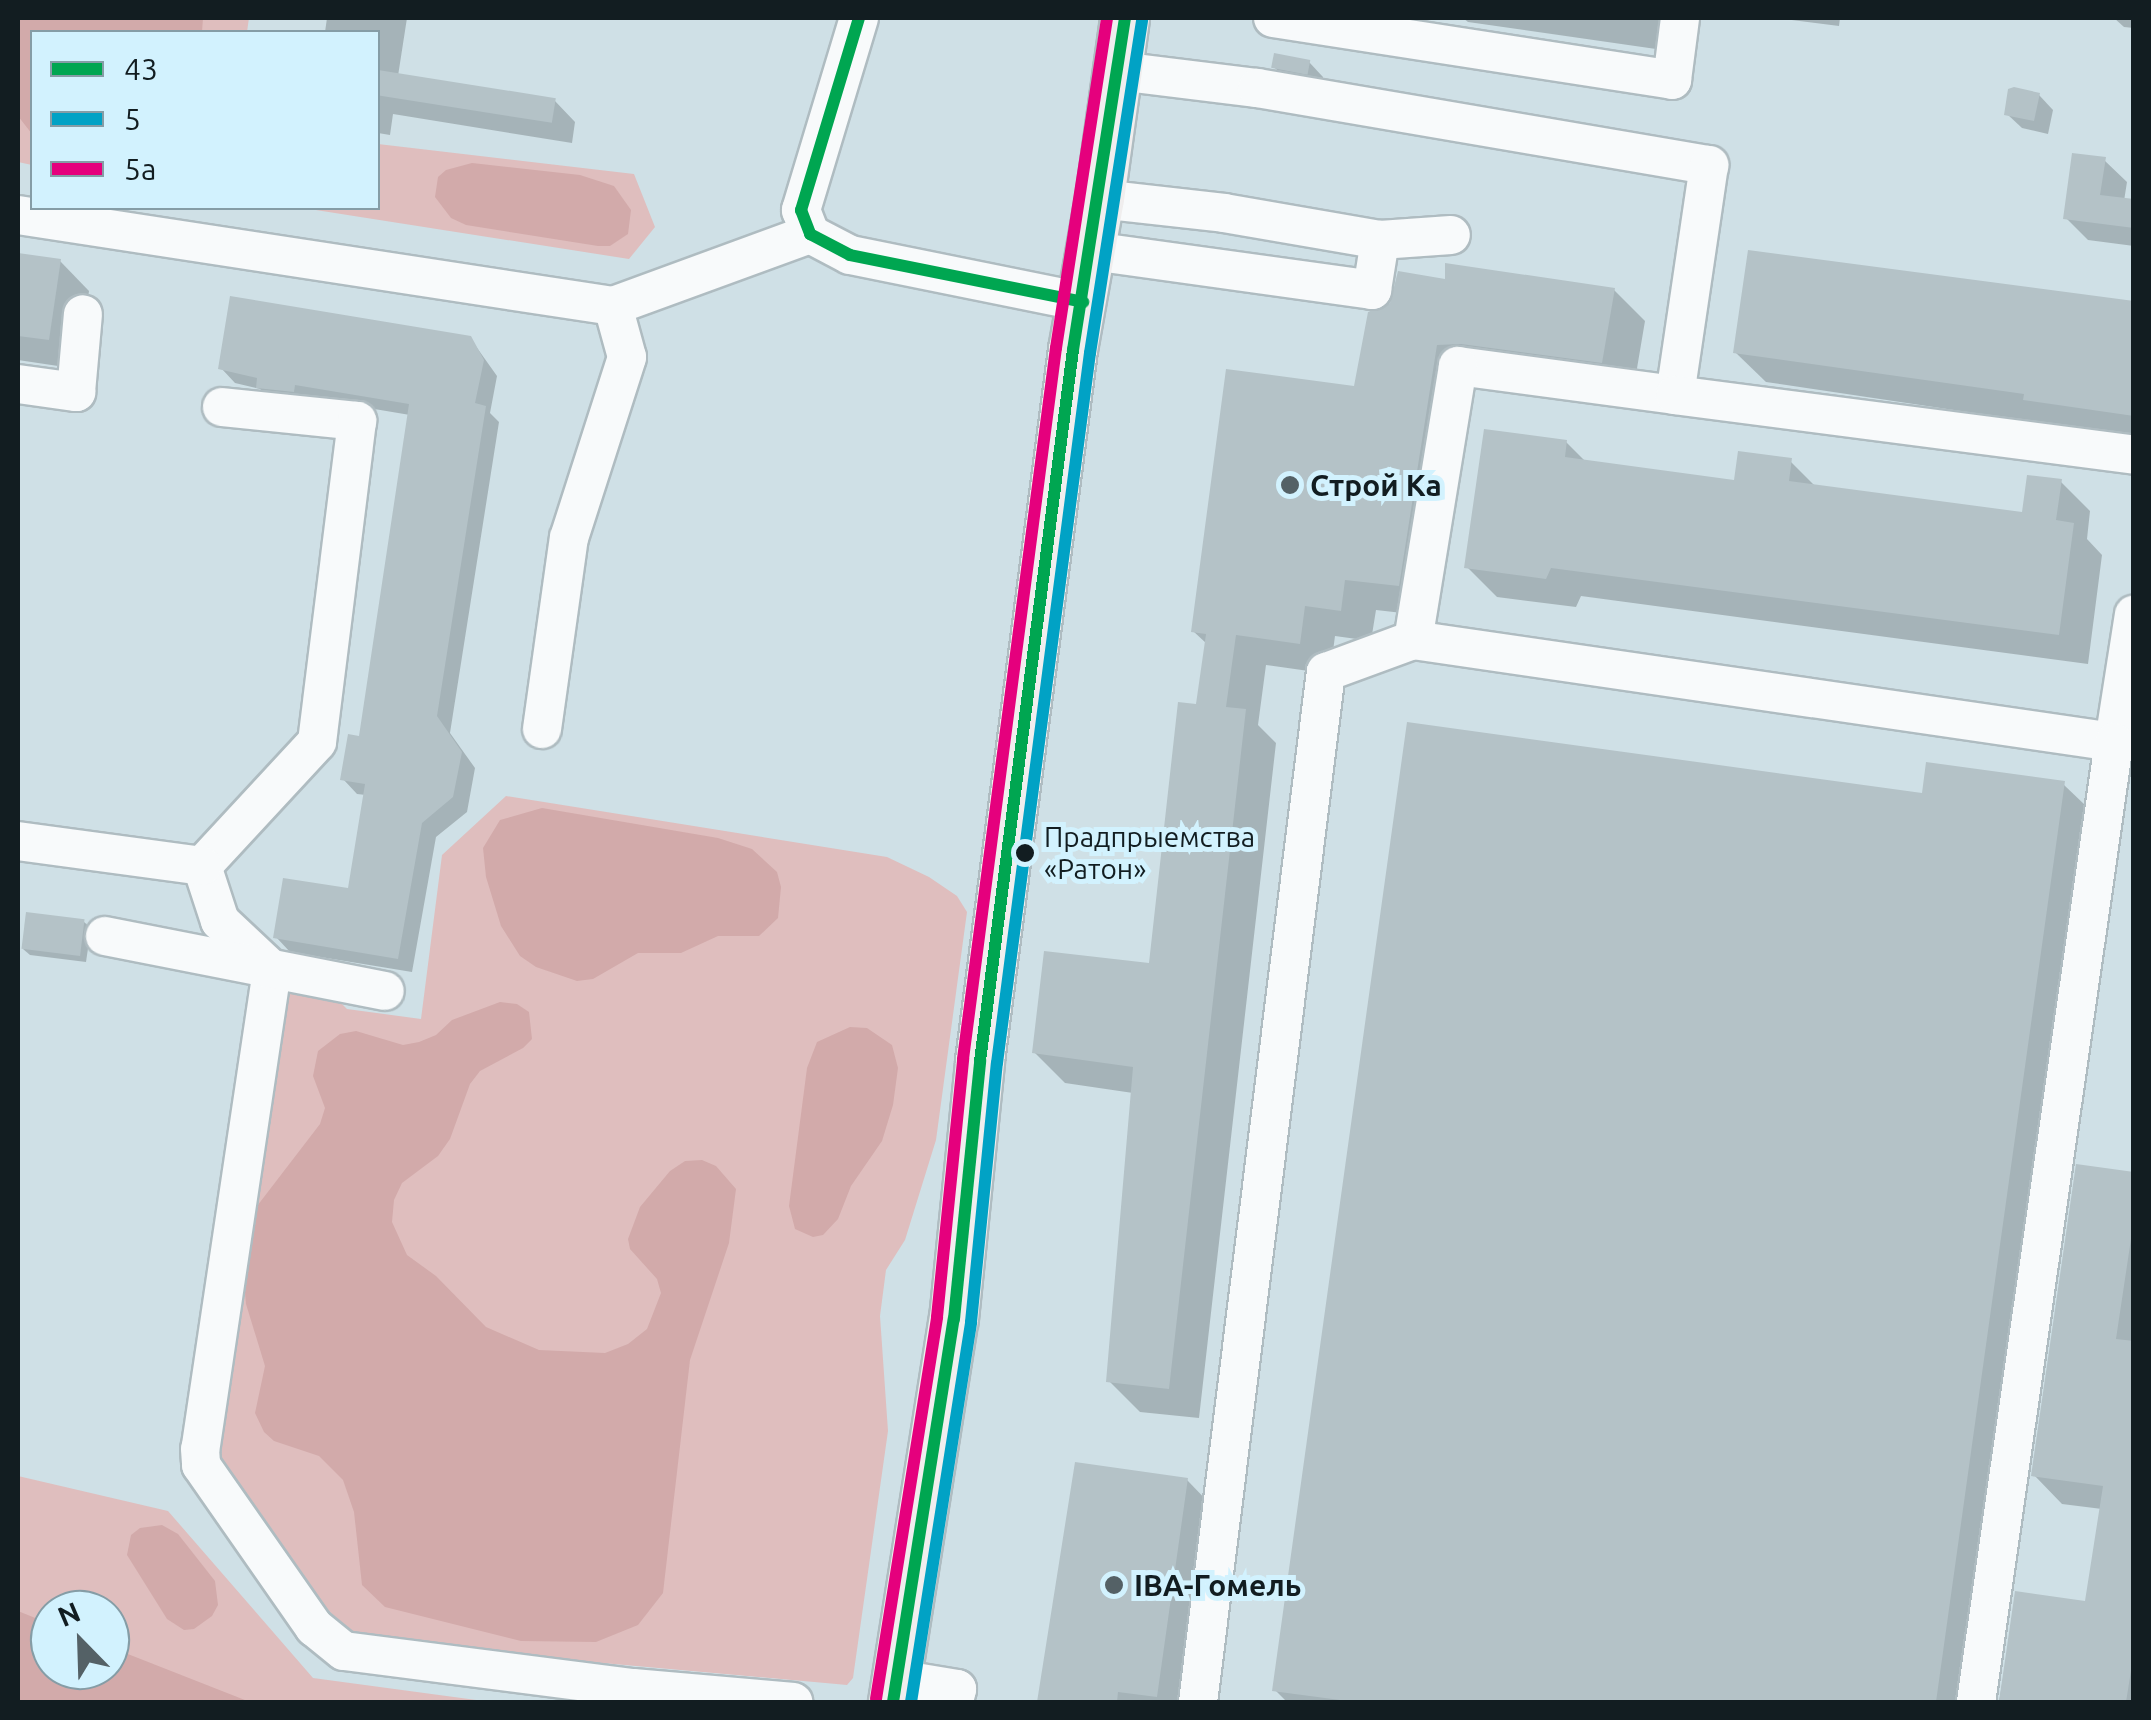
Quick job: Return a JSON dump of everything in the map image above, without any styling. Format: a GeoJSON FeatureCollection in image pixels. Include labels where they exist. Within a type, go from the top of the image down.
{"type":"FeatureCollection","features":[{"type":"Feature","properties":{"kind":"main road"},"geometry":{"type":"LineString","coordinates":[[895,1691],[954,1319],[980,1061],[1082,302],[1125,18]]}},
{"type":"Feature","properties":{"kind":"lane"},"geometry":{"type":"LineString","coordinates":[[860,18],[801,210],[810,234],[850,255],[1082,302]]}},
{"type":"Feature","properties":{"kind":"lane"},"geometry":{"type":"LineString","coordinates":[[1274,18],[1672,80],[1680,18]]}},
{"type":"Feature","properties":{"kind":"lane"},"geometry":{"type":"LineString","coordinates":[[1118,71],[1257,88],[1709,165],[1675,395]]}},
{"type":"Feature","properties":{"kind":"lane"},"geometry":{"type":"LineString","coordinates":[[1100,199],[1224,213],[1380,240],[1451,235]]}},
{"type":"Feature","properties":{"kind":"lane"},"geometry":{"type":"LineString","coordinates":[[18,215],[613,306],[810,234]]}},
{"type":"Feature","properties":{"kind":"lane"},"geometry":{"type":"LineString","coordinates":[[1092,251],[1372,290],[1380,240]]}},
{"type":"Feature","properties":{"kind":"lane"},"geometry":{"type":"LineString","coordinates":[[542,728],[569,538],[626,358],[613,306]]}},
{"type":"Feature","properties":{"kind":"lane"},"geometry":{"type":"LineString","coordinates":[[18,384],[76,392],[83,314]]}},
{"type":"Feature","properties":{"kind":"lane"},"geometry":{"type":"LineString","coordinates":[[1413,640],[1458,366],[2134,456]]}},
{"type":"Feature","properties":{"kind":"lane"},"geometry":{"type":"LineString","coordinates":[[202,866],[317,742],[357,420],[222,407]]}},
{"type":"Feature","properties":{"kind":"lane"},"geometry":{"type":"LineString","coordinates":[[1976,1702],[2134,614]]}},
{"type":"Feature","properties":{"kind":"lane"},"geometry":{"type":"LineString","coordinates":[[1198,1702],[1326,672],[1413,640],[2114,742]]}},
{"type":"Feature","properties":{"kind":"lane"},"geometry":{"type":"LineString","coordinates":[[18,842],[202,866]]}},
{"type":"Feature","properties":{"kind":"lane"},"geometry":{"type":"LineString","coordinates":[[202,866],[220,921],[272,970]]}},
{"type":"Feature","properties":{"kind":"lane"},"geometry":{"type":"LineString","coordinates":[[105,936],[385,991]]}},
{"type":"Feature","properties":{"kind":"lane"},"geometry":{"type":"LineString","coordinates":[[272,970],[200,1448],[205,1473],[314,1627],[344,1651],[636,1695],[792,1702]]}},
{"type":"Feature","properties":{"kind":"lane"},"geometry":{"type":"LineString","coordinates":[[895,1691],[956,1689],[954,1702]]}},
{"type":"Feature","properties":{"kind":"shaded area"},"geometry":{"type":"Polygon","coordinates":[[[18,18],[249,18],[247,30],[30,30],[30,165],[18,162],[18,18]]]}},
{"type":"Feature","properties":{"kind":"shaded area"},"geometry":{"type":"Polygon","coordinates":[[[18,18],[203,18],[202,30],[30,30],[30,131],[18,116],[18,18]]]}},
{"type":"Feature","properties":{"kind":"shaded area"},"geometry":{"type":"Polygon","coordinates":[[[380,144],[634,174],[655,227],[629,259],[316,210],[380,210],[380,144]]]}},
{"type":"Feature","properties":{"kind":"shaded area"},"geometry":{"type":"Polygon","coordinates":[[[472,163],[580,175],[614,186],[631,210],[628,234],[610,246],[598,246],[466,225],[451,218],[435,197],[438,177],[446,170],[472,163]]]}},
{"type":"Feature","properties":{"kind":"shaded area"},"geometry":{"type":"Polygon","coordinates":[[[506,796],[887,857],[957,896],[967,912],[936,1140],[905,1240],[886,1270],[880,1316],[888,1431],[853,1678],[847,1685],[369,1642],[347,1633],[222,1479],[214,1456],[282,1002],[291,991],[335,997],[347,1009],[421,1019],[442,855],[506,796]]]}},
{"type":"Feature","properties":{"kind":"shaded area"},"geometry":{"type":"Polygon","coordinates":[[[542,808],[718,838],[752,849],[777,872],[781,887],[778,918],[759,936],[718,936],[681,953],[638,953],[593,979],[577,981],[536,967],[520,956],[501,926],[486,877],[483,848],[500,820],[542,808]]]}},
{"type":"Feature","properties":{"kind":"shaded area"},"geometry":{"type":"Polygon","coordinates":[[[500,1002],[517,1004],[529,1012],[532,1039],[480,1071],[470,1084],[450,1139],[438,1156],[402,1183],[394,1200],[392,1222],[407,1255],[436,1276],[486,1327],[539,1350],[605,1353],[628,1344],[647,1329],[661,1293],[657,1279],[630,1249],[628,1239],[640,1207],[670,1171],[685,1161],[702,1160],[716,1166],[736,1189],[729,1243],[690,1360],[663,1593],[638,1625],[596,1642],[521,1641],[385,1607],[362,1585],[354,1512],[343,1480],[319,1456],[274,1441],[264,1432],[255,1413],[265,1366],[246,1304],[242,1258],[254,1210],[320,1124],[325,1108],[313,1076],[318,1051],[340,1034],[356,1031],[403,1045],[419,1042],[436,1035],[452,1020],[500,1002]]]}},
{"type":"Feature","properties":{"kind":"shaded area"},"geometry":{"type":"Polygon","coordinates":[[[850,1027],[867,1028],[892,1045],[898,1068],[893,1105],[882,1141],[851,1186],[838,1219],[823,1235],[813,1237],[795,1229],[789,1206],[807,1068],[817,1042],[850,1027]]]}},
{"type":"Feature","properties":{"kind":"shaded area"},"geometry":{"type":"Polygon","coordinates":[[[18,1476],[168,1511],[313,1678],[491,1702],[18,1702],[18,1476]]]}},
{"type":"Feature","properties":{"kind":"shaded area"},"geometry":{"type":"Polygon","coordinates":[[[162,1525],[178,1534],[215,1581],[218,1605],[212,1616],[194,1629],[184,1630],[167,1619],[127,1555],[131,1535],[140,1528],[162,1525]]]}},
{"type":"Feature","properties":{"kind":"shaded area"},"geometry":{"type":"Polygon","coordinates":[[[18,1611],[30,1616],[30,1690],[130,1690],[130,1655],[250,1702],[18,1702],[18,1611]]]}},
{"type":"Feature","properties":{"kind":"building"},"geometry":{"type":"Polygon","coordinates":[[[1274,53],[1310,60],[1307,75],[1271,68],[1274,53]]]}},
{"type":"Feature","properties":{"kind":"building"},"geometry":{"type":"Polygon","coordinates":[[[380,70],[556,98],[552,123],[380,96],[380,70]]]}},
{"type":"Feature","properties":{"kind":"building"},"geometry":{"type":"Polygon","coordinates":[[[2008,89],[2040,93],[2034,121],[2004,115],[2008,89]]]}},
{"type":"Feature","properties":{"kind":"building"},"geometry":{"type":"Polygon","coordinates":[[[2072,153],[2106,157],[2100,195],[2134,199],[2134,228],[2063,219],[2072,153]]]}},
{"type":"Feature","properties":{"kind":"building"},"geometry":{"type":"Polygon","coordinates":[[[1748,250],[2134,301],[2134,416],[2023,400],[2024,394],[1733,353],[1748,250]]]}},
{"type":"Feature","properties":{"kind":"building"},"geometry":{"type":"Polygon","coordinates":[[[18,253],[61,259],[49,340],[18,336],[18,253]]]}},
{"type":"Feature","properties":{"kind":"building"},"geometry":{"type":"Polygon","coordinates":[[[1445,263],[1615,288],[1602,363],[1461,344],[1437,345],[1399,586],[1345,580],[1341,611],[1305,606],[1300,644],[1236,635],[1226,707],[1246,709],[1169,1389],[1106,1382],[1133,1067],[1032,1053],[1044,951],[1149,963],[1178,702],[1196,704],[1206,634],[1191,632],[1226,369],[1354,386],[1368,312],[1390,303],[1398,271],[1445,279],[1445,263]]]}},
{"type":"Feature","properties":{"kind":"building"},"geometry":{"type":"Polygon","coordinates":[[[230,296],[471,336],[484,360],[475,403],[486,406],[437,716],[462,752],[453,797],[422,823],[398,959],[273,938],[283,878],[348,888],[365,784],[340,780],[348,734],[359,736],[409,404],[295,385],[294,392],[256,388],[257,378],[218,369],[230,296]]]}},
{"type":"Feature","properties":{"kind":"building"},"geometry":{"type":"Polygon","coordinates":[[[1484,429],[1567,440],[1565,457],[1734,480],[1738,451],[1792,458],[1789,481],[2022,512],[2027,475],[2062,479],[2056,520],[2074,523],[2059,635],[1551,568],[1546,579],[1464,568],[1484,429]]]}},
{"type":"Feature","properties":{"kind":"building"},"geometry":{"type":"Polygon","coordinates":[[[1407,722],[1922,793],[1926,762],[2065,781],[1936,1702],[1355,1702],[1272,1691],[1407,722]]]}},
{"type":"Feature","properties":{"kind":"building"},"geometry":{"type":"Polygon","coordinates":[[[26,912],[85,919],[80,956],[21,949],[26,912]]]}},
{"type":"Feature","properties":{"kind":"building"},"geometry":{"type":"Polygon","coordinates":[[[2076,1164],[2134,1172],[2134,1219],[2116,1339],[2134,1341],[2134,1652],[2126,1702],[1999,1702],[2015,1591],[2085,1601],[2103,1486],[2031,1476],[2076,1164]]]}},
{"type":"Feature","properties":{"kind":"building","name":"IBA-Гомель"},"geometry":{"type":"Polygon","coordinates":[[[1075,1462],[1188,1478],[1157,1697],[1118,1692],[1117,1702],[1037,1702],[1075,1462]]]}},
{"type":"Feature","properties":{"kind":"transit line","name":"43"},"geometry":{"type":"LineString","coordinates":[[859,18],[801,210],[810,234],[850,255],[1083,302]]}},
{"type":"Feature","properties":{"kind":"transit line","name":"5а"},"geometry":{"type":"LineString","coordinates":[[876,1699],[937,1317],[963,1059],[1056,348],[1107,18]]}},
{"type":"Feature","properties":{"kind":"transit line","name":"43"},"geometry":{"type":"LineString","coordinates":[[893,1702],[954,1319],[980,1061],[1073,350],[1125,18]]}},
{"type":"Feature","properties":{"kind":"transit line","name":"5"},"geometry":{"type":"LineString","coordinates":[[911,1702],[971,1322],[997,1063],[1090,353],[1142,20]]}},
{"type":"Feature","properties":{"kind":"place","name":"Строй Ка"},"geometry":{"type":"Point","coordinates":[1290,485]}},
{"type":"Feature","properties":{"kind":"place","name":"Прадпрыемства «Ратон»"},"geometry":{"type":"Point","coordinates":[1025,853]}},
{"type":"Feature","properties":{"kind":"place","name":"IBA-Гомель"},"geometry":{"type":"Point","coordinates":[1114,1585]}}]}
